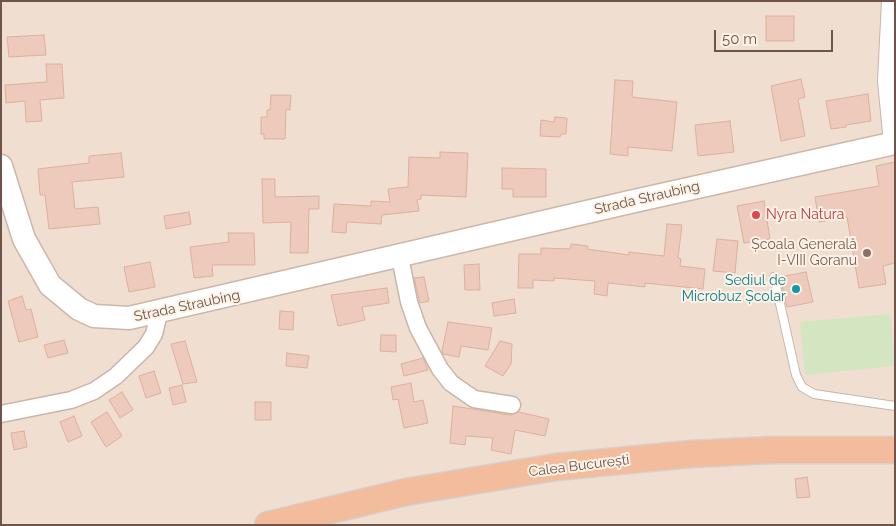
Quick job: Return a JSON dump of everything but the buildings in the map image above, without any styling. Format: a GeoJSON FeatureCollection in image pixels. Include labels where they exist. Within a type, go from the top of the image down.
{"type":"FeatureCollection","features":[{"type":"Feature","properties":{"kind":"highway","name":"Calea București"},"geometry":{"type":"LineString","coordinates":[[268,525],[406,492],[556,467],[691,454],[771,450],[895,450]]}},
{"type":"Feature","properties":{"kind":"main road","name":"Strada Straubing"},"geometry":{"type":"LineString","coordinates":[[1,166],[24,239],[50,284],[62,297],[79,309],[94,316],[129,318],[159,313],[630,202],[894,143]]}},
{"type":"Feature","properties":{"kind":"street"},"geometry":{"type":"LineString","coordinates":[[892,1],[888,81],[894,143]]}},
{"type":"Feature","properties":{"kind":"street"},"geometry":{"type":"LineString","coordinates":[[400,257],[409,302],[418,328],[440,369],[451,383],[474,399],[512,406]]}},
{"type":"Feature","properties":{"kind":"street"},"geometry":{"type":"LineString","coordinates":[[1,414],[71,400],[94,390],[116,376],[146,347],[154,334],[159,313]]}},
{"type":"Feature","properties":{"kind":"lane"},"geometry":{"type":"LineString","coordinates":[[774,277],[796,375],[802,387],[814,394],[895,406]]}},
{"type":"Feature","properties":{"kind":"shaded area"},"geometry":{"type":"Polygon","coordinates":[[[1,1],[895,1],[895,525],[1,525],[1,1]]]}},
{"type":"Feature","properties":{"kind":"green space"},"geometry":{"type":"Polygon","coordinates":[[[890,314],[895,366],[805,375],[800,322],[890,314]]]}},
{"type":"Feature","properties":{"kind":"place","name":"Nyra Natura"},"geometry":{"type":"Point","coordinates":[756,215]}},
{"type":"Feature","properties":{"kind":"place","name":"Școala Generală I-VIII Goranu"},"geometry":{"type":"Point","coordinates":[867,253]}},
{"type":"Feature","properties":{"kind":"place","name":"Sediul de Microbuz Școlar"},"geometry":{"type":"Point","coordinates":[796,289]}}]}
